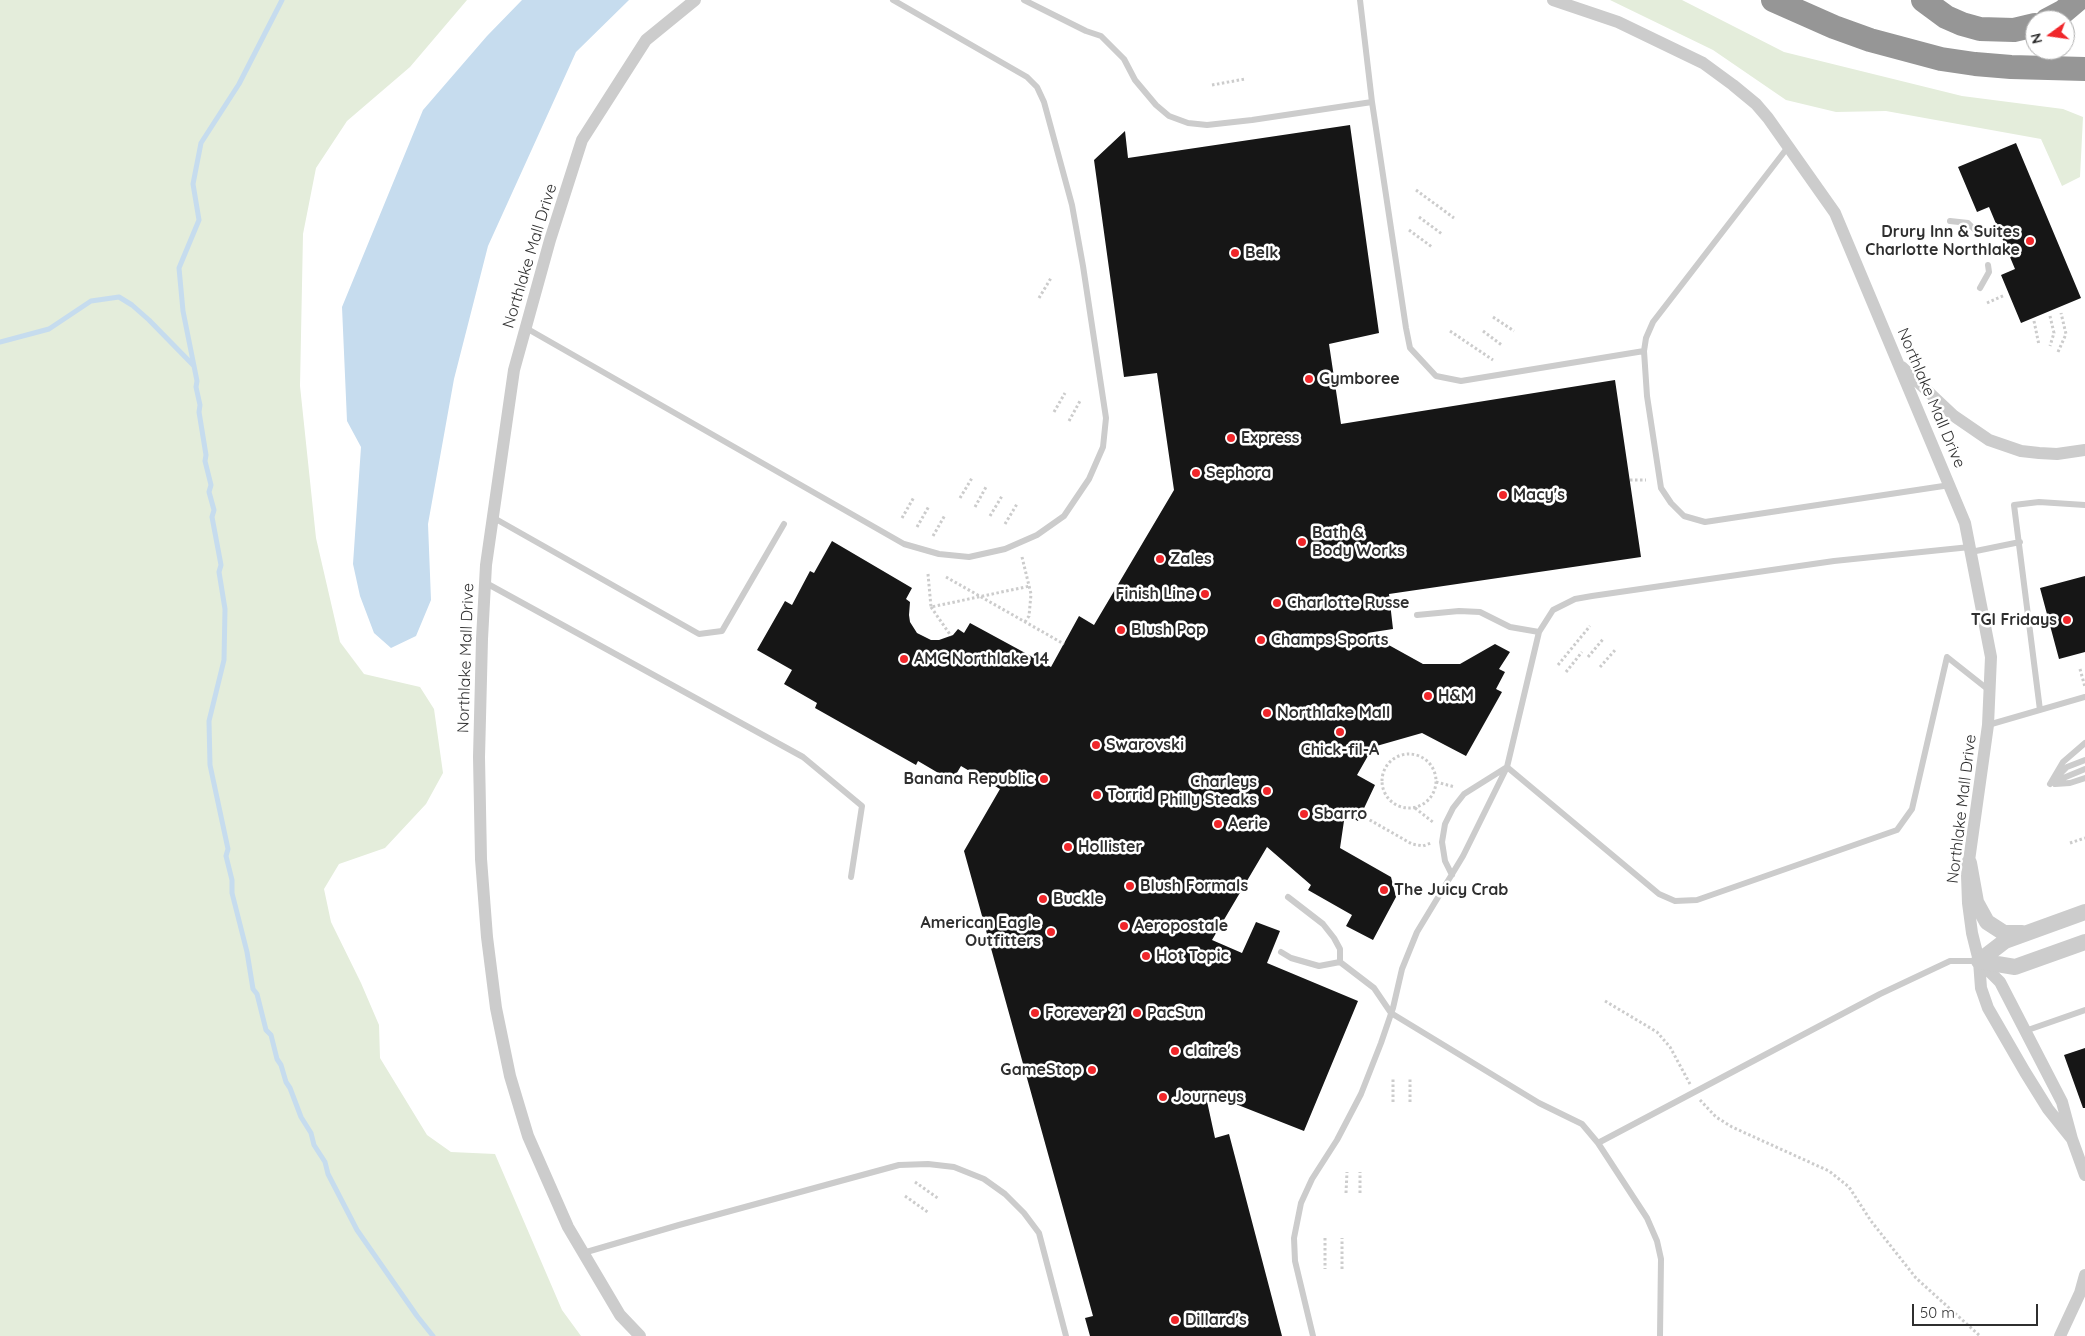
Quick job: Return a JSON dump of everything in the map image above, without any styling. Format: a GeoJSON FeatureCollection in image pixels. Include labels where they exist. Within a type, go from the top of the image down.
{"type":"FeatureCollection","features":[{"type":"Feature","properties":{"kind":"highway"},"geometry":{"type":"LineString","coordinates":[[1773,0],[1861,36],[1941,59],[2002,66],[2085,69]]}},
{"type":"Feature","properties":{"kind":"highway"},"geometry":{"type":"LineString","coordinates":[[1923,0],[1946,17],[1980,29],[2014,30],[2025,27]]}},
{"type":"Feature","properties":{"kind":"highway"},"geometry":{"type":"LineString","coordinates":[[2065,10],[2077,0]]}},
{"type":"Feature","properties":{"kind":"street","name":"Northlake Mall Drive"},"geometry":{"type":"LineString","coordinates":[[640,1336],[620,1315],[568,1227],[528,1136],[510,1076],[496,1008],[487,937],[479,757],[486,583],[514,370],[550,240],[582,140],[646,40],[695,0]]}},
{"type":"Feature","properties":{"kind":"street","name":"Northlake Mall Drive"},"geometry":{"type":"LineString","coordinates":[[1553,0],[1618,22],[1702,63],[1756,104],[1835,213],[1950,486],[1964,523],[1971,549],[1991,657],[1988,725],[1967,875],[1968,903],[1979,961],[1981,988],[1988,1008],[2048,1109],[2072,1139]]}},
{"type":"Feature","properties":{"kind":"street"},"geometry":{"type":"LineString","coordinates":[[1898,364],[1954,416],[1989,440],[2039,454],[2057,454],[2085,450]]}},
{"type":"Feature","properties":{"kind":"street"},"geometry":{"type":"LineString","coordinates":[[1969,863],[1976,902],[1987,922],[2004,933],[2015,934],[2034,931]]}},
{"type":"Feature","properties":{"kind":"street"},"geometry":{"type":"LineString","coordinates":[[1979,961],[2005,941],[2085,912]]}},
{"type":"Feature","properties":{"kind":"street"},"geometry":{"type":"LineString","coordinates":[[1979,961],[2015,967],[2085,942]]}},
{"type":"Feature","properties":{"kind":"street","name":"Northlake Mall Drive"},"geometry":{"type":"LineString","coordinates":[[1979,961],[2000,982],[2062,1102],[2072,1139],[2085,1174]]}},
{"type":"Feature","properties":{"kind":"street"},"geometry":{"type":"LineString","coordinates":[[2060,1336],[2080,1293],[2085,1274]]}},
{"type":"Feature","properties":{"kind":"lane"},"geometry":{"type":"LineString","coordinates":[[525,327],[904,544],[939,554],[969,558],[1005,549],[1037,535],[1064,516],[1089,479],[1103,447],[1106,418],[1084,266],[1072,205],[1044,102],[1038,87],[1027,77],[893,0]]}},
{"type":"Feature","properties":{"kind":"lane"},"geometry":{"type":"LineString","coordinates":[[1024,0],[1086,31],[1101,36],[1124,59],[1135,80],[1156,106],[1169,116],[1188,123],[1207,125],[1252,120],[1372,102]]}},
{"type":"Feature","properties":{"kind":"lane"},"geometry":{"type":"LineString","coordinates":[[1360,0],[1372,102],[1410,348],[1436,376],[1461,381],[1644,352]]}},
{"type":"Feature","properties":{"kind":"lane"},"geometry":{"type":"LineString","coordinates":[[1788,147],[1653,322],[1646,338],[1644,352],[1647,396],[1661,488],[1671,503],[1684,516],[1705,522],[1950,486]]}},
{"type":"Feature","properties":{"kind":"lane"},"geometry":{"type":"LineString","coordinates":[[1950,221],[1968,223],[1974,229]]}},
{"type":"Feature","properties":{"kind":"lane"},"geometry":{"type":"LineString","coordinates":[[1980,288],[1989,272],[1988,265]]}},
{"type":"Feature","properties":{"kind":"lane"},"geometry":{"type":"LineString","coordinates":[[2040,710],[2014,505],[2039,502],[2085,505]]}},
{"type":"Feature","properties":{"kind":"lane"},"geometry":{"type":"LineString","coordinates":[[494,518],[699,634],[722,631],[784,524]]}},
{"type":"Feature","properties":{"kind":"lane"},"geometry":{"type":"LineString","coordinates":[[1313,1336],[1295,1261],[1294,1238],[1300,1203],[1312,1179],[1337,1140],[1361,1094],[1391,1013],[1402,969],[1417,932],[1464,856],[1506,767],[1539,632],[1553,610],[1575,599],[1834,561],[1971,549],[2020,542]]}},
{"type":"Feature","properties":{"kind":"lane"},"geometry":{"type":"LineString","coordinates":[[486,583],[803,757],[862,806],[851,877]]}},
{"type":"Feature","properties":{"kind":"lane"},"geometry":{"type":"LineString","coordinates":[[1417,614],[1459,611],[1480,612],[1510,628],[1539,632]]}},
{"type":"Feature","properties":{"kind":"lane"},"geometry":{"type":"LineString","coordinates":[[1506,767],[1659,894],[1675,902],[1697,900],[1897,830],[1912,809],[1946,657],[1991,691]]}},
{"type":"Feature","properties":{"kind":"lane"},"geometry":{"type":"LineString","coordinates":[[1988,725],[2085,697]]}},
{"type":"Feature","properties":{"kind":"lane"},"geometry":{"type":"LineString","coordinates":[[2050,784],[2063,762],[2085,743]]}},
{"type":"Feature","properties":{"kind":"lane"},"geometry":{"type":"LineString","coordinates":[[2050,784],[2067,767],[2085,760]]}},
{"type":"Feature","properties":{"kind":"lane"},"geometry":{"type":"LineString","coordinates":[[1452,875],[1445,862],[1442,842],[1445,824],[1453,808],[1464,794],[1506,767]]}},
{"type":"Feature","properties":{"kind":"lane"},"geometry":{"type":"LineString","coordinates":[[2050,784],[2085,770]]}},
{"type":"Feature","properties":{"kind":"lane"},"geometry":{"type":"LineString","coordinates":[[2050,784],[2070,783],[2085,778]]}},
{"type":"Feature","properties":{"kind":"lane"},"geometry":{"type":"LineString","coordinates":[[1288,897],[1323,924],[1340,949],[1340,962]]}},
{"type":"Feature","properties":{"kind":"lane"},"geometry":{"type":"LineString","coordinates":[[1281,952],[1291,958],[1319,966],[1340,962],[1374,988],[1391,1013],[1539,1103],[1582,1124],[1598,1143],[1647,1218],[1657,1241],[1661,1259],[1660,1336]]}},
{"type":"Feature","properties":{"kind":"lane"},"geometry":{"type":"LineString","coordinates":[[1598,1143],[1880,994],[1950,961],[1979,961]]}},
{"type":"Feature","properties":{"kind":"lane"},"geometry":{"type":"LineString","coordinates":[[2025,1031],[2085,1010]]}},
{"type":"Feature","properties":{"kind":"lane"},"geometry":{"type":"LineString","coordinates":[[583,1253],[899,1165],[928,1164],[954,1167],[984,1179],[1005,1194],[1024,1213],[1039,1233],[1066,1336]]}},
{"type":"Feature","properties":{"kind":"path"},"geometry":{"type":"LineString","coordinates":[[1212,85],[1245,80]]}},
{"type":"Feature","properties":{"kind":"path"},"geometry":{"type":"LineString","coordinates":[[1416,190],[1454,218]]}},
{"type":"Feature","properties":{"kind":"path"},"geometry":{"type":"LineString","coordinates":[[1419,217],[1442,234]]}},
{"type":"Feature","properties":{"kind":"path"},"geometry":{"type":"LineString","coordinates":[[1409,230],[1432,247]]}},
{"type":"Feature","properties":{"kind":"path"},"geometry":{"type":"LineString","coordinates":[[1039,298],[1051,278]]}},
{"type":"Feature","properties":{"kind":"path"},"geometry":{"type":"LineString","coordinates":[[1987,303],[2005,295]]}},
{"type":"Feature","properties":{"kind":"path"},"geometry":{"type":"LineString","coordinates":[[2058,352],[2066,334],[2061,313]]}},
{"type":"Feature","properties":{"kind":"path"},"geometry":{"type":"LineString","coordinates":[[2050,316],[2054,333],[2050,346]]}},
{"type":"Feature","properties":{"kind":"path"},"geometry":{"type":"LineString","coordinates":[[1493,317],[1514,331]]}},
{"type":"Feature","properties":{"kind":"path"},"geometry":{"type":"LineString","coordinates":[[2034,321],[2039,345]]}},
{"type":"Feature","properties":{"kind":"path"},"geometry":{"type":"LineString","coordinates":[[1450,331],[1493,360]]}},
{"type":"Feature","properties":{"kind":"path"},"geometry":{"type":"LineString","coordinates":[[1483,331],[1503,346]]}},
{"type":"Feature","properties":{"kind":"path"},"geometry":{"type":"LineString","coordinates":[[1054,412],[1065,393]]}},
{"type":"Feature","properties":{"kind":"path"},"geometry":{"type":"LineString","coordinates":[[1069,421],[1080,401]]}},
{"type":"Feature","properties":{"kind":"path"},"geometry":{"type":"LineString","coordinates":[[960,498],[972,478]]}},
{"type":"Feature","properties":{"kind":"path"},"geometry":{"type":"LineString","coordinates":[[1630,480],[1646,480]]}},
{"type":"Feature","properties":{"kind":"path"},"geometry":{"type":"LineString","coordinates":[[975,507],[986,487]]}},
{"type":"Feature","properties":{"kind":"path"},"geometry":{"type":"LineString","coordinates":[[990,516],[1002,496]]}},
{"type":"Feature","properties":{"kind":"path"},"geometry":{"type":"LineString","coordinates":[[902,518],[914,497]]}},
{"type":"Feature","properties":{"kind":"path"},"geometry":{"type":"LineString","coordinates":[[1005,524],[1016,504]]}},
{"type":"Feature","properties":{"kind":"path"},"geometry":{"type":"LineString","coordinates":[[917,527],[929,506]]}},
{"type":"Feature","properties":{"kind":"path"},"geometry":{"type":"LineString","coordinates":[[933,536],[945,515]]}},
{"type":"Feature","properties":{"kind":"path"},"geometry":{"type":"LineString","coordinates":[[1022,556],[1030,586],[1030,608],[1025,622]]}},
{"type":"Feature","properties":{"kind":"path"},"geometry":{"type":"LineString","coordinates":[[928,574],[931,607],[951,636]]}},
{"type":"Feature","properties":{"kind":"path"},"geometry":{"type":"LineString","coordinates":[[946,577],[1064,644]]}},
{"type":"Feature","properties":{"kind":"path"},"geometry":{"type":"LineString","coordinates":[[931,607],[1030,586]]}},
{"type":"Feature","properties":{"kind":"path"},"geometry":{"type":"LineString","coordinates":[[1558,665],[1590,626]]}},
{"type":"Feature","properties":{"kind":"path"},"geometry":{"type":"LineString","coordinates":[[1588,657],[1604,638]]}},
{"type":"Feature","properties":{"kind":"path"},"geometry":{"type":"LineString","coordinates":[[1600,668],[1616,649]]}},
{"type":"Feature","properties":{"kind":"path"},"geometry":{"type":"LineString","coordinates":[[1566,672],[1582,652]]}},
{"type":"Feature","properties":{"kind":"path"},"geometry":{"type":"LineString","coordinates":[[2080,668],[2085,687]]}},
{"type":"Feature","properties":{"kind":"path"},"geometry":{"type":"LineString","coordinates":[[1404,754],[1414,754],[1430,764],[1435,772],[1436,782],[1430,799],[1415,808],[1398,807],[1385,796],[1381,779],[1388,763],[1395,757],[1404,754]]}},
{"type":"Feature","properties":{"kind":"path"},"geometry":{"type":"LineString","coordinates":[[1436,782],[1456,787]]}},
{"type":"Feature","properties":{"kind":"path"},"geometry":{"type":"LineString","coordinates":[[1415,808],[1434,823]]}},
{"type":"Feature","properties":{"kind":"path"},"geometry":{"type":"LineString","coordinates":[[1361,815],[1412,844],[1423,846],[1432,843]]}},
{"type":"Feature","properties":{"kind":"path"},"geometry":{"type":"LineString","coordinates":[[2070,843],[2085,838]]}},
{"type":"Feature","properties":{"kind":"path"},"geometry":{"type":"LineString","coordinates":[[1605,1001],[1657,1032],[1670,1047],[1704,1106],[1716,1117],[1732,1127],[1829,1171],[1849,1187],[1871,1221],[1916,1278],[1980,1336]]}},
{"type":"Feature","properties":{"kind":"path"},"geometry":{"type":"LineString","coordinates":[[1393,1079],[1393,1102]]}},
{"type":"Feature","properties":{"kind":"path"},"geometry":{"type":"LineString","coordinates":[[1410,1079],[1410,1102]]}},
{"type":"Feature","properties":{"kind":"path"},"geometry":{"type":"LineString","coordinates":[[1346,1172],[1346,1192]]}},
{"type":"Feature","properties":{"kind":"path"},"geometry":{"type":"LineString","coordinates":[[1360,1172],[1360,1193]]}},
{"type":"Feature","properties":{"kind":"path"},"geometry":{"type":"LineString","coordinates":[[915,1182],[939,1199]]}},
{"type":"Feature","properties":{"kind":"path"},"geometry":{"type":"LineString","coordinates":[[905,1196],[929,1214]]}},
{"type":"Feature","properties":{"kind":"path"},"geometry":{"type":"LineString","coordinates":[[1325,1238],[1325,1269]]}},
{"type":"Feature","properties":{"kind":"path"},"geometry":{"type":"LineString","coordinates":[[1342,1238],[1342,1270]]}},
{"type":"Feature","properties":{"kind":"green space"},"geometry":{"type":"Polygon","coordinates":[[[0,0],[467,0],[410,67],[347,121],[316,168],[303,234],[300,386],[316,538],[340,642],[364,674],[420,687],[434,709],[443,773],[426,804],[385,848],[339,864],[324,889],[331,922],[379,1025],[380,1058],[427,1135],[451,1152],[495,1154],[562,1310],[581,1336],[0,1336],[0,0]]]}},
{"type":"Feature","properties":{"kind":"green space"},"geometry":{"type":"Polygon","coordinates":[[[1610,0],[1682,0],[1784,52],[1962,96],[2063,109],[2083,117],[2080,177],[2062,186],[2041,139],[1886,111],[1836,112],[1786,100],[1713,50],[1610,0]]]}},
{"type":"Feature","properties":{"kind":"water"},"geometry":{"type":"Polygon","coordinates":[[[522,0],[629,0],[576,52],[488,246],[454,379],[428,524],[431,600],[416,636],[391,648],[374,633],[360,596],[353,564],[361,447],[347,421],[342,307],[423,110],[487,36],[522,0]]]}},
{"type":"Feature","properties":{"kind":"building","name":"Northlake Mall"},"geometry":{"type":"Polygon","coordinates":[[[1350,125],[1379,333],[1329,344],[1341,424],[1615,380],[1641,557],[1389,594],[1393,629],[1367,633],[1423,664],[1460,664],[1495,644],[1510,652],[1499,669],[1505,672],[1496,689],[1502,692],[1466,756],[1422,733],[1373,747],[1357,775],[1375,785],[1358,821],[1345,814],[1340,848],[1391,877],[1396,897],[1373,940],[1346,926],[1352,915],[1308,890],[1311,885],[1267,847],[1212,940],[1242,953],[1256,922],[1280,931],[1267,963],[1358,1001],[1304,1131],[1205,1092],[1215,1138],[1229,1134],[1282,1336],[1090,1336],[1085,1318],[1093,1316],[964,851],[1000,789],[961,766],[952,781],[918,761],[916,765],[815,708],[817,703],[784,684],[792,670],[757,650],[785,601],[792,605],[810,571],[814,573],[832,541],[912,588],[906,599],[910,602],[910,622],[917,633],[931,640],[939,640],[953,635],[958,629],[964,633],[970,623],[1051,667],[1079,616],[1094,625],[1174,490],[1157,373],[1124,377],[1094,160],[1125,131],[1128,158],[1350,125]]]}},
{"type":"Feature","properties":{"kind":"building","name":"Drury Inn & Suites Charlotte Northlake"},"geometry":{"type":"Polygon","coordinates":[[[2016,143],[2081,298],[2021,323],[2001,275],[2015,269],[1989,207],[1977,212],[1958,167],[2016,143]]]}},
{"type":"Feature","properties":{"kind":"building","name":"TGI Fridays"},"geometry":{"type":"Polygon","coordinates":[[[2085,576],[2085,652],[2059,659],[2040,588],[2085,576]]]}},
{"type":"Feature","properties":{"kind":"building"},"geometry":{"type":"Polygon","coordinates":[[[2085,1048],[2085,1108],[2083,1108],[2064,1055],[2085,1048]]]}},
{"type":"Feature","properties":{"kind":"waterway"},"geometry":{"type":"LineString","coordinates":[[282,0],[239,84],[201,143],[193,184],[199,220],[179,268],[183,311],[197,381],[196,387],[200,405],[199,412],[206,455],[205,461],[211,485],[209,492],[214,510],[212,517],[221,565],[219,572],[225,609],[224,660],[209,721],[210,765],[228,849],[226,856],[232,880],[232,893],[247,952],[253,989],[257,994],[266,1030],[271,1035],[277,1059],[301,1117],[311,1133],[314,1145],[325,1162],[328,1174],[357,1230],[433,1336]]}},
{"type":"Feature","properties":{"kind":"waterway"},"geometry":{"type":"LineString","coordinates":[[0,342],[49,329],[91,301],[119,297],[132,305],[149,320],[194,366]]}},
{"type":"Feature","properties":{"kind":"place","name":"Drury Inn & Suites Charlotte Northlake"},"geometry":{"type":"Point","coordinates":[2030,241]}},
{"type":"Feature","properties":{"kind":"place","name":"Belk"},"geometry":{"type":"Point","coordinates":[1235,253]}},
{"type":"Feature","properties":{"kind":"place","name":"Gymboree"},"geometry":{"type":"Point","coordinates":[1309,379]}},
{"type":"Feature","properties":{"kind":"place","name":"Express"},"geometry":{"type":"Point","coordinates":[1231,438]}},
{"type":"Feature","properties":{"kind":"place","name":"Sephora"},"geometry":{"type":"Point","coordinates":[1196,473]}},
{"type":"Feature","properties":{"kind":"place","name":"Macy's"},"geometry":{"type":"Point","coordinates":[1503,495]}},
{"type":"Feature","properties":{"kind":"place","name":"Bath & Body Works"},"geometry":{"type":"Point","coordinates":[1302,542]}},
{"type":"Feature","properties":{"kind":"place","name":"Zales"},"geometry":{"type":"Point","coordinates":[1160,559]}},
{"type":"Feature","properties":{"kind":"place","name":"Finish Line"},"geometry":{"type":"Point","coordinates":[1205,594]}},
{"type":"Feature","properties":{"kind":"place","name":"Charlotte Russe"},"geometry":{"type":"Point","coordinates":[1277,603]}},
{"type":"Feature","properties":{"kind":"place","name":"TGI Fridays"},"geometry":{"type":"Point","coordinates":[2067,620]}},
{"type":"Feature","properties":{"kind":"place","name":"Blush Pop"},"geometry":{"type":"Point","coordinates":[1121,630]}},
{"type":"Feature","properties":{"kind":"place","name":"Champs Sports"},"geometry":{"type":"Point","coordinates":[1261,640]}},
{"type":"Feature","properties":{"kind":"place","name":"AMC Northlake 14"},"geometry":{"type":"Point","coordinates":[904,659]}},
{"type":"Feature","properties":{"kind":"place","name":"H&M"},"geometry":{"type":"Point","coordinates":[1428,696]}},
{"type":"Feature","properties":{"kind":"place","name":"Northlake Mall"},"geometry":{"type":"Point","coordinates":[1267,713]}},
{"type":"Feature","properties":{"kind":"place","name":"Chick-fil-A"},"geometry":{"type":"Point","coordinates":[1340,732]}},
{"type":"Feature","properties":{"kind":"place","name":"Swarovski"},"geometry":{"type":"Point","coordinates":[1096,745]}},
{"type":"Feature","properties":{"kind":"place","name":"Banana Republic"},"geometry":{"type":"Point","coordinates":[1044,779]}},
{"type":"Feature","properties":{"kind":"place","name":"Charleys Philly Steaks"},"geometry":{"type":"Point","coordinates":[1267,791]}},
{"type":"Feature","properties":{"kind":"place","name":"Torrid"},"geometry":{"type":"Point","coordinates":[1097,795]}},
{"type":"Feature","properties":{"kind":"place","name":"Sbarro"},"geometry":{"type":"Point","coordinates":[1304,814]}},
{"type":"Feature","properties":{"kind":"place","name":"Aerie"},"geometry":{"type":"Point","coordinates":[1218,824]}},
{"type":"Feature","properties":{"kind":"place","name":"Hollister"},"geometry":{"type":"Point","coordinates":[1068,847]}},
{"type":"Feature","properties":{"kind":"place","name":"Blush Formals"},"geometry":{"type":"Point","coordinates":[1130,886]}},
{"type":"Feature","properties":{"kind":"place","name":"The Juicy Crab"},"geometry":{"type":"Point","coordinates":[1384,890]}},
{"type":"Feature","properties":{"kind":"place","name":"Buckle"},"geometry":{"type":"Point","coordinates":[1043,899]}},
{"type":"Feature","properties":{"kind":"place","name":"Aeropostale"},"geometry":{"type":"Point","coordinates":[1124,926]}},
{"type":"Feature","properties":{"kind":"place","name":"American Eagle Outfitters"},"geometry":{"type":"Point","coordinates":[1051,932]}},
{"type":"Feature","properties":{"kind":"place","name":"Hot Topic"},"geometry":{"type":"Point","coordinates":[1146,956]}},
{"type":"Feature","properties":{"kind":"place","name":"Forever 21"},"geometry":{"type":"Point","coordinates":[1035,1013]}},
{"type":"Feature","properties":{"kind":"place","name":"PacSun"},"geometry":{"type":"Point","coordinates":[1137,1013]}},
{"type":"Feature","properties":{"kind":"place","name":"claire's"},"geometry":{"type":"Point","coordinates":[1175,1051]}},
{"type":"Feature","properties":{"kind":"place","name":"GameStop"},"geometry":{"type":"Point","coordinates":[1092,1070]}},
{"type":"Feature","properties":{"kind":"place","name":"Journeys"},"geometry":{"type":"Point","coordinates":[1163,1097]}},
{"type":"Feature","properties":{"kind":"place","name":"Dillard's"},"geometry":{"type":"Point","coordinates":[1175,1320]}}]}
